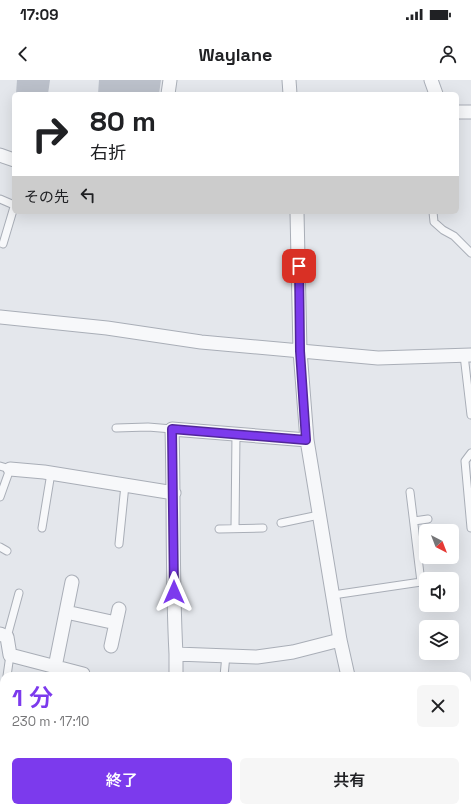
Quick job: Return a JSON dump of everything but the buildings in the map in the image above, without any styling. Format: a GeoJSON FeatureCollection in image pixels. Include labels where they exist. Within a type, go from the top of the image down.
{"type":"FeatureCollection","features":[{"type":"Feature","properties":{"kind":"street"},"geometry":{"type":"LineString","coordinates":[[168,92],[170,80]]}},
{"type":"Feature","properties":{"kind":"street"},"geometry":{"type":"LineString","coordinates":[[289,80],[290,92]]}},
{"type":"Feature","properties":{"kind":"street"},"geometry":{"type":"LineString","coordinates":[[431,80],[435,92]]}},
{"type":"Feature","properties":{"kind":"street"},"geometry":{"type":"LineString","coordinates":[[459,112],[471,112]]}},
{"type":"Feature","properties":{"kind":"street"},"geometry":{"type":"LineString","coordinates":[[0,155],[12,159]]}},
{"type":"Feature","properties":{"kind":"street"},"geometry":{"type":"LineString","coordinates":[[297,214],[300,351],[306,440],[340,640],[347,672]]}},
{"type":"Feature","properties":{"kind":"street"},"geometry":{"type":"LineString","coordinates":[[0,316],[107,328],[201,342],[378,358],[468,355]]}},
{"type":"Feature","properties":{"kind":"street"},"geometry":{"type":"LineString","coordinates":[[176,672],[172,429],[306,440]]}},
{"type":"Feature","properties":{"kind":"street"},"geometry":{"type":"LineString","coordinates":[[5,468],[174,493]]}},
{"type":"Feature","properties":{"kind":"street"},"geometry":{"type":"LineString","coordinates":[[55,667],[72,582]]}},
{"type":"Feature","properties":{"kind":"street"},"geometry":{"type":"LineString","coordinates":[[111,646],[119,609]]}},
{"type":"Feature","properties":{"kind":"street"},"geometry":{"type":"LineString","coordinates":[[66,612],[116,623]]}},
{"type":"Feature","properties":{"kind":"street"},"geometry":{"type":"LineString","coordinates":[[3,635],[10,655],[75,672]]}},
{"type":"Feature","properties":{"kind":"street"},"geometry":{"type":"LineString","coordinates":[[176,654],[256,657],[293,652],[340,640]]}},
{"type":"Feature","properties":{"kind":"lane"},"geometry":{"type":"LineString","coordinates":[[0,198],[12,205]]}},
{"type":"Feature","properties":{"kind":"lane"},"geometry":{"type":"LineString","coordinates":[[3,244],[12,213]]}},
{"type":"Feature","properties":{"kind":"lane"},"geometry":{"type":"LineString","coordinates":[[433,214],[434,222],[443,230],[454,236],[471,253]]}},
{"type":"Feature","properties":{"kind":"lane"},"geometry":{"type":"LineString","coordinates":[[468,355],[471,414]]}},
{"type":"Feature","properties":{"kind":"lane"},"geometry":{"type":"LineString","coordinates":[[116,428],[148,427],[172,429]]}},
{"type":"Feature","properties":{"kind":"lane"},"geometry":{"type":"LineString","coordinates":[[236,434],[236,528]]}},
{"type":"Feature","properties":{"kind":"lane"},"geometry":{"type":"LineString","coordinates":[[471,453],[465,461],[471,528]]}},
{"type":"Feature","properties":{"kind":"lane"},"geometry":{"type":"LineString","coordinates":[[0,497],[5,468]]}},
{"type":"Feature","properties":{"kind":"lane"},"geometry":{"type":"LineString","coordinates":[[42,528],[51,474]]}},
{"type":"Feature","properties":{"kind":"lane"},"geometry":{"type":"LineString","coordinates":[[119,544],[125,485]]}},
{"type":"Feature","properties":{"kind":"lane"},"geometry":{"type":"LineString","coordinates":[[333,595],[421,582],[410,492]]}},
{"type":"Feature","properties":{"kind":"lane"},"geometry":{"type":"LineString","coordinates":[[281,523],[319,515]]}},
{"type":"Feature","properties":{"kind":"lane"},"geometry":{"type":"LineString","coordinates":[[414,521],[428,519]]}},
{"type":"Feature","properties":{"kind":"lane"},"geometry":{"type":"LineString","coordinates":[[220,529],[263,528]]}},
{"type":"Feature","properties":{"kind":"lane"},"geometry":{"type":"LineString","coordinates":[[0,548],[7,551]]}},
{"type":"Feature","properties":{"kind":"lane"},"geometry":{"type":"LineString","coordinates":[[3,635],[19,593]]}},
{"type":"Feature","properties":{"kind":"lane"},"geometry":{"type":"LineString","coordinates":[[8,672],[10,655]]}},
{"type":"Feature","properties":{"kind":"lane"},"geometry":{"type":"LineString","coordinates":[[224,672],[226,656]]}},
{"type":"Feature","properties":{"kind":"route"},"geometry":{"type":"LineString","coordinates":[[174,592],[174,493],[172,429],[306,440],[300,351],[299,266]]}}]}
